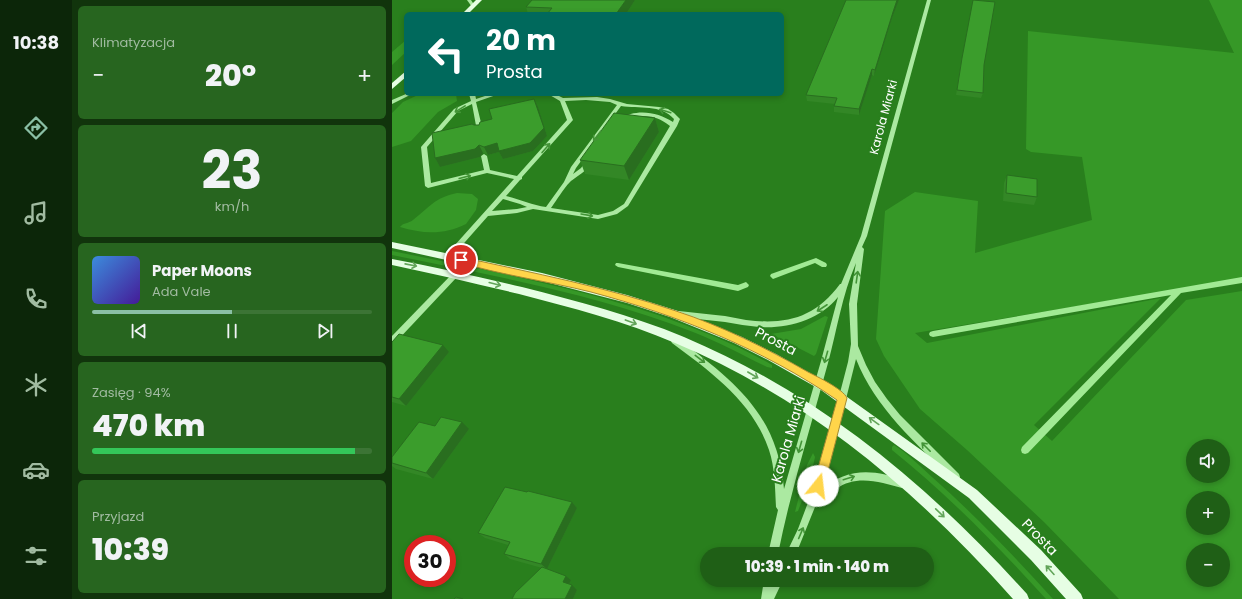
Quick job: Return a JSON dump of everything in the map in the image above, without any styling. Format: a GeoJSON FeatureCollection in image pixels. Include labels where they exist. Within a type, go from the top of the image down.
{"type":"FeatureCollection","features":[{"type":"Feature","properties":{"kind":"main road"},"geometry":{"type":"LineString","coordinates":[[467,12],[479,0]]}},
{"type":"Feature","properties":{"kind":"main road"},"geometry":{"type":"LineString","coordinates":[[392,87],[404,75]]}},
{"type":"Feature","properties":{"kind":"main road","name":"Prosta"},"geometry":{"type":"LineString","coordinates":[[392,245],[591,289],[674,314],[738,340],[772,357],[842,398],[973,494],[1036,555],[1076,599]]}},
{"type":"Feature","properties":{"kind":"main road"},"geometry":{"type":"LineString","coordinates":[[392,262],[455,275],[595,309],[668,336],[706,352],[749,373],[811,410],[869,451],[912,487],[980,552],[1022,599]]}},
{"type":"Feature","properties":{"kind":"street"},"geometry":{"type":"LineString","coordinates":[[469,0],[473,6]]}},
{"type":"Feature","properties":{"kind":"street","name":"Karola Miarki"},"geometry":{"type":"LineString","coordinates":[[774,547],[781,515],[839,309],[846,278],[862,241],[928,0]]}},
{"type":"Feature","properties":{"kind":"street"},"geometry":{"type":"LineString","coordinates":[[392,102],[405,96]]}},
{"type":"Feature","properties":{"kind":"street"},"geometry":{"type":"LineString","coordinates":[[473,96],[480,131]]}},
{"type":"Feature","properties":{"kind":"street"},"geometry":{"type":"LineString","coordinates":[[490,96],[474,101],[456,110],[424,147],[428,186],[487,171],[520,178]]}},
{"type":"Feature","properties":{"kind":"street"},"geometry":{"type":"LineString","coordinates":[[502,197],[533,206],[598,217],[619,211],[626,205],[677,119],[668,111],[620,104],[610,100],[594,98],[562,100],[555,96]]}},
{"type":"Feature","properties":{"kind":"street"},"geometry":{"type":"LineString","coordinates":[[448,257],[520,178],[570,120],[562,100]]}},
{"type":"Feature","properties":{"kind":"street"},"geometry":{"type":"LineString","coordinates":[[548,208],[567,182],[573,168],[620,104]]}},
{"type":"Feature","properties":{"kind":"street"},"geometry":{"type":"LineString","coordinates":[[616,124],[629,116],[646,114],[662,117],[674,126]]}},
{"type":"Feature","properties":{"kind":"street"},"geometry":{"type":"LineString","coordinates":[[484,156],[487,171]]}},
{"type":"Feature","properties":{"kind":"street"},"geometry":{"type":"LineString","coordinates":[[567,182],[583,169],[592,156]]}},
{"type":"Feature","properties":{"kind":"street"},"geometry":{"type":"LineString","coordinates":[[487,214],[517,211],[533,206]]}},
{"type":"Feature","properties":{"kind":"street","name":"Karola Miarki"},"geometry":{"type":"LineString","coordinates":[[794,547],[810,512],[852,362],[854,344],[854,304],[862,241]]}},
{"type":"Feature","properties":{"kind":"street"},"geometry":{"type":"LineString","coordinates":[[392,341],[455,275]]}},
{"type":"Feature","properties":{"kind":"street"},"geometry":{"type":"LineString","coordinates":[[674,314],[726,319],[757,325],[788,324],[803,319],[827,305],[839,291],[846,278]]}},
{"type":"Feature","properties":{"kind":"street"},"geometry":{"type":"LineString","coordinates":[[668,336],[711,368],[734,389],[758,416],[772,444],[777,462],[781,489],[781,515]]}},
{"type":"Feature","properties":{"kind":"street"},"geometry":{"type":"LineString","coordinates":[[854,344],[866,374],[884,403],[973,494]]}},
{"type":"Feature","properties":{"kind":"street"},"geometry":{"type":"LineString","coordinates":[[810,512],[815,503],[828,489],[850,477],[872,476],[912,487]]}},
{"type":"Feature","properties":{"kind":"street"},"geometry":{"type":"LineString","coordinates":[[766,599],[768,587]]}},
{"type":"Feature","properties":{"kind":"street"},"geometry":{"type":"LineString","coordinates":[[769,599],[775,587]]}},
{"type":"Feature","properties":{"kind":"green space"},"geometry":{"type":"Polygon","coordinates":[[[1209,0],[1242,0],[1242,279],[915,333],[927,343],[1161,298],[1034,425],[1052,441],[1186,300],[1242,291],[1242,599],[1119,599],[1044,522],[967,450],[920,409],[884,356],[876,339],[885,211],[915,192],[978,201],[975,253],[1092,220],[1082,157],[1031,152],[1026,149],[1028,31],[1234,53],[1209,0]]]}},
{"type":"Feature","properties":{"kind":"green space"},"geometry":{"type":"Polygon","coordinates":[[[404,42],[404,54],[392,65],[392,52],[404,42]]]}},
{"type":"Feature","properties":{"kind":"green space"},"geometry":{"type":"Polygon","coordinates":[[[416,96],[456,96],[457,101],[438,112],[411,141],[392,147],[392,113],[403,102],[416,96]]]}},
{"type":"Feature","properties":{"kind":"green space"},"geometry":{"type":"Polygon","coordinates":[[[457,193],[472,194],[478,199],[476,210],[466,224],[458,228],[442,232],[425,232],[400,227],[403,224],[413,220],[437,200],[457,193]]]}},
{"type":"Feature","properties":{"kind":"green space"},"geometry":{"type":"Polygon","coordinates":[[[392,251],[526,279],[592,295],[658,315],[716,337],[744,350],[772,365],[772,368],[693,332],[619,307],[544,287],[392,255],[392,251]]]}},
{"type":"Feature","properties":{"kind":"green space"},"geometry":{"type":"Polygon","coordinates":[[[825,316],[828,317],[816,354],[814,356],[771,334],[801,329],[825,316]]]}},
{"type":"Feature","properties":{"kind":"green space"},"geometry":{"type":"Polygon","coordinates":[[[894,445],[904,452],[964,506],[1053,599],[1046,599],[972,522],[913,467],[892,450],[894,445]]]}},
{"type":"Feature","properties":{"kind":"green space"},"geometry":{"type":"Polygon","coordinates":[[[813,453],[815,457],[810,480],[798,511],[795,512],[807,465],[813,453]]]}},
{"type":"Feature","properties":{"kind":"building"},"geometry":{"type":"Polygon","coordinates":[[[532,0],[626,0],[617,12],[549,12],[552,8],[526,7],[532,0]]]}},
{"type":"Feature","properties":{"kind":"building"},"geometry":{"type":"Polygon","coordinates":[[[846,0],[897,0],[875,70],[872,69],[859,109],[834,106],[837,98],[806,95],[846,0]]]}},
{"type":"Feature","properties":{"kind":"building"},"geometry":{"type":"Polygon","coordinates":[[[973,0],[995,2],[984,65],[983,93],[957,90],[973,0]]]}},
{"type":"Feature","properties":{"kind":"building"},"geometry":{"type":"Polygon","coordinates":[[[534,99],[544,128],[530,143],[499,151],[497,143],[484,147],[479,145],[475,149],[435,158],[432,133],[472,124],[479,125],[480,122],[492,119],[489,109],[534,99]]]}},
{"type":"Feature","properties":{"kind":"building"},"geometry":{"type":"Polygon","coordinates":[[[614,113],[655,118],[624,166],[580,160],[614,113]]]}},
{"type":"Feature","properties":{"kind":"building"},"geometry":{"type":"Polygon","coordinates":[[[1007,175],[1037,179],[1037,197],[1006,193],[1007,175]]]}},
{"type":"Feature","properties":{"kind":"building"},"geometry":{"type":"Polygon","coordinates":[[[399,334],[443,345],[399,399],[392,397],[392,342],[399,334]]]}},
{"type":"Feature","properties":{"kind":"building"},"geometry":{"type":"Polygon","coordinates":[[[441,417],[462,422],[426,473],[392,463],[392,457],[419,422],[435,426],[441,417]]]}},
{"type":"Feature","properties":{"kind":"building"},"geometry":{"type":"Polygon","coordinates":[[[505,487],[572,502],[541,564],[504,554],[510,542],[478,533],[505,487]]]}},
{"type":"Feature","properties":{"kind":"building"},"geometry":{"type":"Polygon","coordinates":[[[542,567],[566,576],[563,582],[572,585],[565,599],[512,599],[515,593],[542,567]]]}},
{"type":"Feature","properties":{"kind":"waterway"},"geometry":{"type":"LineString","coordinates":[[773,276],[816,260],[824,265]]}},
{"type":"Feature","properties":{"kind":"waterway"},"geometry":{"type":"LineString","coordinates":[[618,265],[738,288],[746,285]]}},
{"type":"Feature","properties":{"kind":"waterway"},"geometry":{"type":"LineString","coordinates":[[1179,291],[1242,280]]}},
{"type":"Feature","properties":{"kind":"waterway"},"geometry":{"type":"LineString","coordinates":[[933,334],[1179,291]]}},
{"type":"Feature","properties":{"kind":"waterway"},"geometry":{"type":"LineString","coordinates":[[1025,450],[1179,291]]}},
{"type":"Feature","properties":{"kind":"route"},"geometry":{"type":"LineString","coordinates":[[461,260],[591,289],[674,314],[738,340],[804,374],[825,387],[842,398],[818,486]]}}]}
